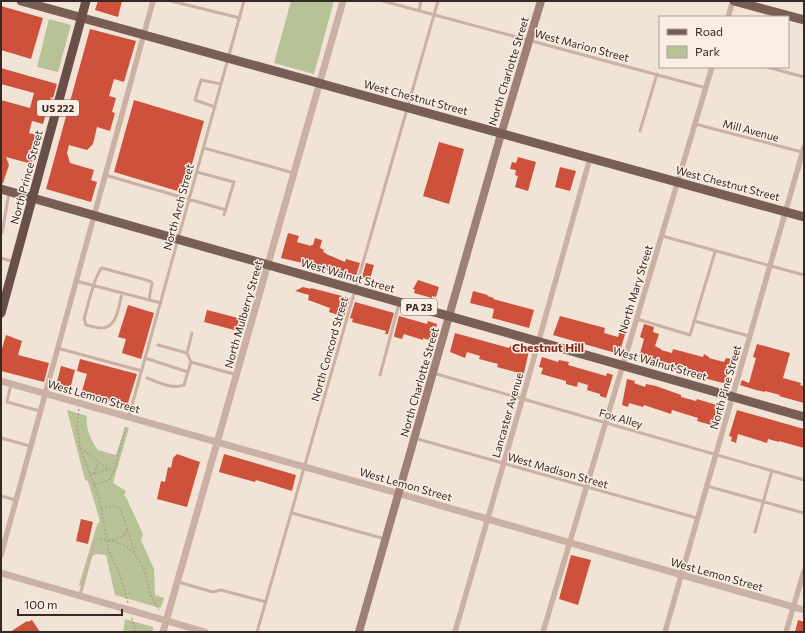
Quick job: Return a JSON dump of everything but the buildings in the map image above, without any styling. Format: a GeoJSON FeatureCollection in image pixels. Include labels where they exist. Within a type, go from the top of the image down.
{"type":"FeatureCollection","features":[{"type":"Feature","properties":{"kind":"highway","name":"North Prince Street"},"geometry":{"type":"LineString","coordinates":[[1,313],[86,1]]}},
{"type":"Feature","properties":{"kind":"main road","name":"West Chestnut Street"},"geometry":{"type":"LineString","coordinates":[[21,1],[804,217]]}},
{"type":"Feature","properties":{"kind":"main road","name":"North Charlotte Street"},"geometry":{"type":"LineString","coordinates":[[359,632],[501,134],[541,1]]}},
{"type":"Feature","properties":{"kind":"main road"},"geometry":{"type":"LineString","coordinates":[[734,1],[804,20]]}},
{"type":"Feature","properties":{"kind":"main road","name":"West Walnut Street"},"geometry":{"type":"LineString","coordinates":[[5,190],[804,417]]}},
{"type":"Feature","properties":{"kind":"street"},"geometry":{"type":"LineString","coordinates":[[1,555],[153,1]]}},
{"type":"Feature","properties":{"kind":"street","name":"North Mulberry Street"},"geometry":{"type":"LineString","coordinates":[[163,632],[343,1]]}},
{"type":"Feature","properties":{"kind":"street"},"geometry":{"type":"LineString","coordinates":[[728,16],[734,1]]}},
{"type":"Feature","properties":{"kind":"street","name":"North Mary Street"},"geometry":{"type":"LineString","coordinates":[[544,632],[712,68]]}},
{"type":"Feature","properties":{"kind":"street","name":"North Pine Street"},"geometry":{"type":"LineString","coordinates":[[665,632],[749,336],[804,151]]}},
{"type":"Feature","properties":{"kind":"street","name":"Lancaster Avenue"},"geometry":{"type":"LineString","coordinates":[[455,632],[590,158]]}},
{"type":"Feature","properties":{"kind":"street","name":"West Lemon Street"},"geometry":{"type":"LineString","coordinates":[[1,381],[804,610]]}},
{"type":"Feature","properties":{"kind":"street"},"geometry":{"type":"LineString","coordinates":[[786,632],[804,571]]}},
{"type":"Feature","properties":{"kind":"street"},"geometry":{"type":"LineString","coordinates":[[1,574],[79,596],[125,606],[133,615],[166,621],[205,632]]}},
{"type":"Feature","properties":{"kind":"lane"},"geometry":{"type":"LineString","coordinates":[[171,1],[240,18]]}},
{"type":"Feature","properties":{"kind":"lane","name":"North Arch Street"},"geometry":{"type":"LineString","coordinates":[[128,418],[244,1]]}},
{"type":"Feature","properties":{"kind":"lane","name":"West Marion Street"},"geometry":{"type":"LineString","coordinates":[[383,1],[706,88]]}},
{"type":"Feature","properties":{"kind":"lane"},"geometry":{"type":"LineString","coordinates":[[403,6],[404,1]]}},
{"type":"Feature","properties":{"kind":"lane"},"geometry":{"type":"LineString","coordinates":[[419,10],[421,1]]}},
{"type":"Feature","properties":{"kind":"lane","name":"North Concord Street"},"geometry":{"type":"LineString","coordinates":[[257,632],[438,1]]}},
{"type":"Feature","properties":{"kind":"lane"},"geometry":{"type":"LineString","coordinates":[[771,68],[804,77]]}},
{"type":"Feature","properties":{"kind":"lane"},"geometry":{"type":"LineString","coordinates":[[640,131],[657,74]]}},
{"type":"Feature","properties":{"kind":"lane"},"geometry":{"type":"LineString","coordinates":[[215,107],[196,100],[201,80],[221,84]]}},
{"type":"Feature","properties":{"kind":"lane","name":"Mill Avenue"},"geometry":{"type":"LineString","coordinates":[[695,124],[804,151]]}},
{"type":"Feature","properties":{"kind":"lane"},"geometry":{"type":"LineString","coordinates":[[204,148],[294,173]]}},
{"type":"Feature","properties":{"kind":"lane"},"geometry":{"type":"LineString","coordinates":[[197,172],[234,182],[224,215]]}},
{"type":"Feature","properties":{"kind":"lane"},"geometry":{"type":"LineString","coordinates":[[105,175],[226,210]]}},
{"type":"Feature","properties":{"kind":"lane"},"geometry":{"type":"LineString","coordinates":[[1,233],[5,190]]}},
{"type":"Feature","properties":{"kind":"lane"},"geometry":{"type":"LineString","coordinates":[[662,236],[715,252],[804,275]]}},
{"type":"Feature","properties":{"kind":"lane"},"geometry":{"type":"LineString","coordinates":[[637,319],[690,334],[715,252]]}},
{"type":"Feature","properties":{"kind":"lane"},"geometry":{"type":"LineString","coordinates":[[1,258],[15,262]]}},
{"type":"Feature","properties":{"kind":"lane"},"geometry":{"type":"LineString","coordinates":[[122,293],[116,318],[111,325],[101,328],[86,325],[84,319],[99,270],[105,268],[150,281],[153,286],[149,300]]}},
{"type":"Feature","properties":{"kind":"lane"},"geometry":{"type":"LineString","coordinates":[[76,280],[161,303]]}},
{"type":"Feature","properties":{"kind":"lane"},"geometry":{"type":"LineString","coordinates":[[380,375],[400,302]]}},
{"type":"Feature","properties":{"kind":"lane"},"geometry":{"type":"LineString","coordinates":[[694,321],[749,336]]}},
{"type":"Feature","properties":{"kind":"lane"},"geometry":{"type":"LineString","coordinates":[[186,353],[192,333]]}},
{"type":"Feature","properties":{"kind":"lane"},"geometry":{"type":"LineString","coordinates":[[158,345],[186,353],[191,362],[237,375]]}},
{"type":"Feature","properties":{"kind":"lane"},"geometry":{"type":"LineString","coordinates":[[57,348],[142,371]]}},
{"type":"Feature","properties":{"kind":"lane"},"geometry":{"type":"LineString","coordinates":[[145,358],[188,372]]}},
{"type":"Feature","properties":{"kind":"lane"},"geometry":{"type":"LineString","coordinates":[[147,378],[171,386],[184,385],[191,362]]}},
{"type":"Feature","properties":{"kind":"lane","name":"Fox Alley"},"geometry":{"type":"LineString","coordinates":[[433,373],[804,480]]}},
{"type":"Feature","properties":{"kind":"lane"},"geometry":{"type":"LineString","coordinates":[[11,384],[7,402],[40,411]]}},
{"type":"Feature","properties":{"kind":"lane"},"geometry":{"type":"LineString","coordinates":[[1,438],[30,446]]}},
{"type":"Feature","properties":{"kind":"lane","name":"West Madison Street"},"geometry":{"type":"LineString","coordinates":[[414,438],[697,518]]}},
{"type":"Feature","properties":{"kind":"lane"},"geometry":{"type":"LineString","coordinates":[[755,532],[772,470]]}},
{"type":"Feature","properties":{"kind":"lane"},"geometry":{"type":"LineString","coordinates":[[707,486],[804,513]]}},
{"type":"Feature","properties":{"kind":"lane"},"geometry":{"type":"LineString","coordinates":[[1,496],[16,500]]}},
{"type":"Feature","properties":{"kind":"lane"},"geometry":{"type":"LineString","coordinates":[[292,514],[385,539]]}},
{"type":"Feature","properties":{"kind":"lane"},"geometry":{"type":"LineString","coordinates":[[79,596],[95,540]]}},
{"type":"Feature","properties":{"kind":"lane"},"geometry":{"type":"LineString","coordinates":[[178,582],[213,592],[221,590],[266,602]]}},
{"type":"Feature","properties":{"kind":"path"},"geometry":{"type":"LineString","coordinates":[[80,404],[77,425],[80,448],[101,508],[109,551],[123,583],[125,606]]}},
{"type":"Feature","properties":{"kind":"path"},"geometry":{"type":"LineString","coordinates":[[94,485],[109,480],[114,471],[126,426]]}},
{"type":"Feature","properties":{"kind":"path"},"geometry":{"type":"LineString","coordinates":[[80,448],[90,454],[98,462],[114,471]]}},
{"type":"Feature","properties":{"kind":"path"},"geometry":{"type":"LineString","coordinates":[[94,474],[98,462]]}},
{"type":"Feature","properties":{"kind":"path"},"geometry":{"type":"LineString","coordinates":[[90,475],[109,469]]}},
{"type":"Feature","properties":{"kind":"path"},"geometry":{"type":"LineString","coordinates":[[101,508],[118,507],[124,518],[136,556],[142,566],[151,596],[159,610]]}},
{"type":"Feature","properties":{"kind":"path"},"geometry":{"type":"LineString","coordinates":[[95,540],[99,542],[100,539],[112,541],[120,538],[127,529]]}},
{"type":"Feature","properties":{"kind":"path"},"geometry":{"type":"LineString","coordinates":[[112,541],[129,549],[136,556]]}},
{"type":"Feature","properties":{"kind":"path"},"geometry":{"type":"LineString","coordinates":[[133,615],[136,632]]}},
{"type":"Feature","properties":{"kind":"green space"},"geometry":{"type":"Polygon","coordinates":[[[291,1],[334,1],[314,74],[274,63],[291,1]]]}},
{"type":"Feature","properties":{"kind":"green space"},"geometry":{"type":"Polygon","coordinates":[[[49,19],[71,25],[58,72],[37,67],[49,19]]]}},
{"type":"Feature","properties":{"kind":"green space"},"geometry":{"type":"Polygon","coordinates":[[[67,410],[87,416],[89,434],[98,450],[116,455],[125,427],[129,428],[113,483],[126,491],[124,496],[126,497],[143,534],[141,540],[154,569],[155,595],[164,598],[160,608],[115,595],[106,555],[97,554],[92,556],[83,587],[79,585],[97,525],[100,521],[88,481],[85,480],[67,410]]]}},
{"type":"Feature","properties":{"kind":"green space"},"geometry":{"type":"Polygon","coordinates":[[[125,619],[153,627],[153,632],[123,632],[125,619]]]}},
{"type":"Feature","properties":{"kind":"district","name":"Chestnut Hill"},"geometry":{"type":"Point","coordinates":[548,347]}}]}
